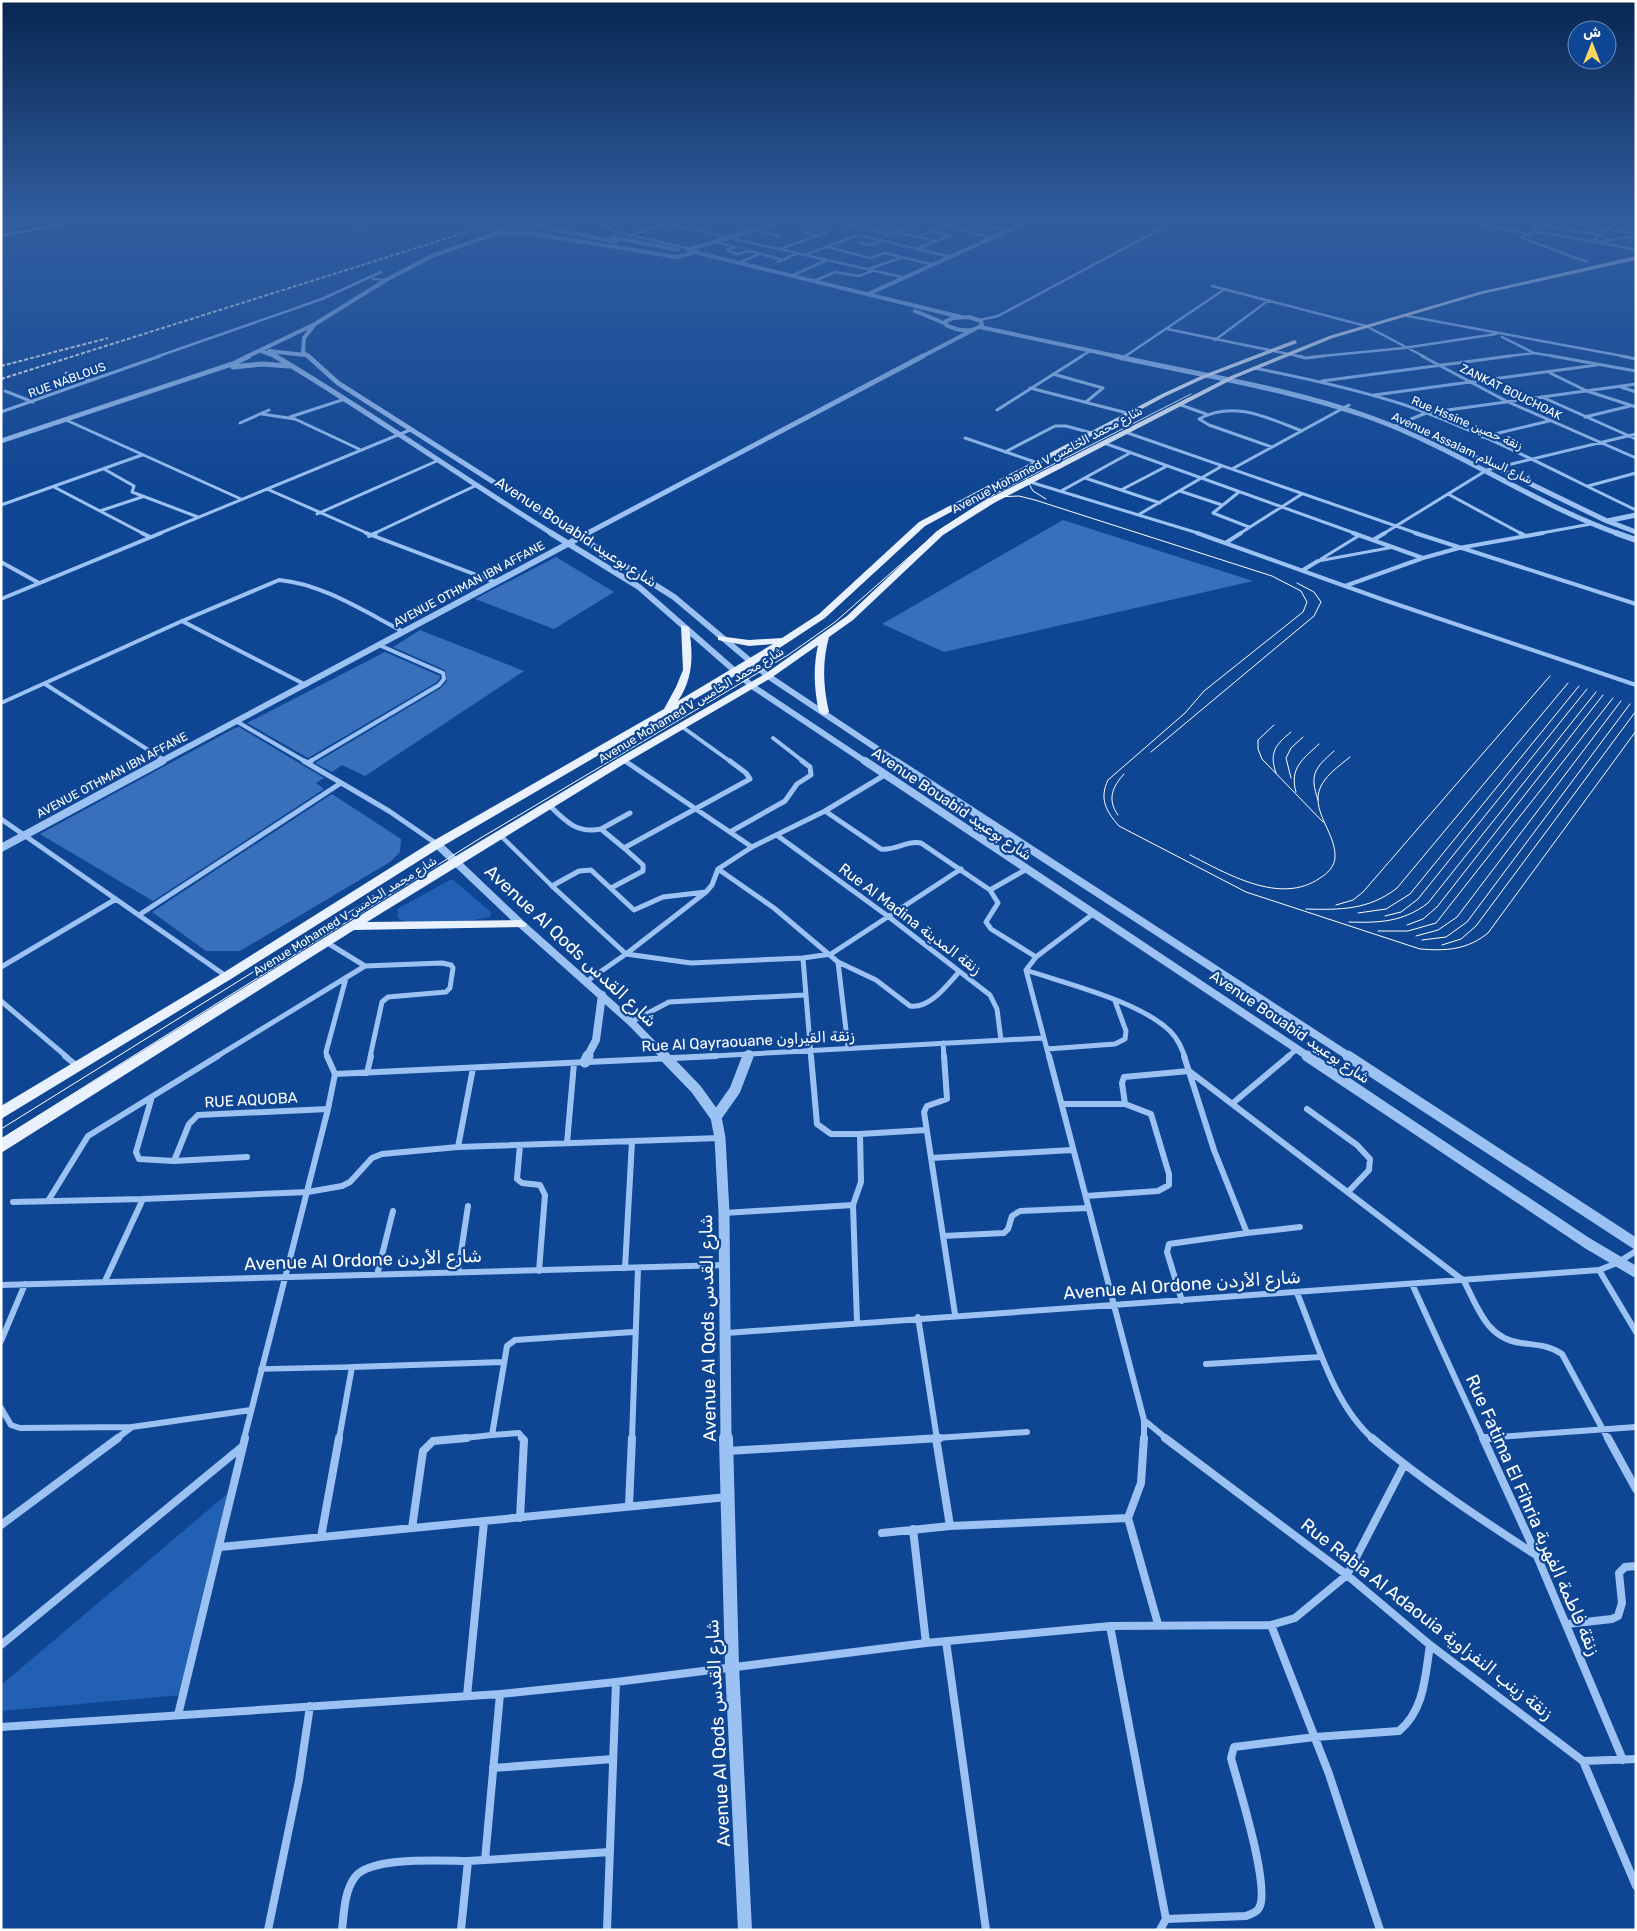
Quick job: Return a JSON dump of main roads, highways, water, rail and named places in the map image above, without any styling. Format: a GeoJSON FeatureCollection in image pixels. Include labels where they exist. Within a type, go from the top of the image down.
{"type":"FeatureCollection","features":[{"type":"Feature","properties":{"kind":"main road","name":"Avenue Mohamed V شارع محمد الخامس"},"geometry":{"type":"LineString","coordinates":[[1,1147],[455,862],[501,836],[680,726],[768,676],[850,618],[928,544],[951,525],[991,501],[1254,368],[1366,326],[1419,310]]}},
{"type":"Feature","properties":{"kind":"main road"},"geometry":{"type":"LineString","coordinates":[[1323,332],[1371,317]]}},
{"type":"Feature","properties":{"kind":"main road","name":"Avenue Mohamed V شارع محمد الخامس"},"geometry":{"type":"LineString","coordinates":[[1,1113],[227,976],[437,844],[787,640],[822,616],[922,524],[1127,413],[1202,377],[1306,338]]}},
{"type":"Feature","properties":{"kind":"main road"},"geometry":{"type":"LineString","coordinates":[[664,713],[684,685],[687,677],[688,656],[684,627]]}},
{"type":"Feature","properties":{"kind":"main road"},"geometry":{"type":"LineString","coordinates":[[824,712],[818,676],[820,653],[825,636]]}},
{"type":"Feature","properties":{"kind":"main road"},"geometry":{"type":"LineString","coordinates":[[721,638],[749,643],[787,640]]}},
{"type":"Feature","properties":{"kind":"main road"},"geometry":{"type":"LineString","coordinates":[[354,926],[521,924]]}},
{"type":"Feature","properties":{"kind":"tram line"},"geometry":{"type":"LineString","coordinates":[[1026,478],[1191,394]]}},
{"type":"Feature","properties":{"kind":"tram line"},"geometry":{"type":"LineString","coordinates":[[1,1139],[479,839],[788,655],[835,622],[941,529],[995,494],[1026,478]]}},
{"type":"Feature","properties":{"kind":"tram line"},"geometry":{"type":"LineString","coordinates":[[1026,478],[1033,491],[1046,499]]}},
{"type":"Feature","properties":{"kind":"tram line"},"geometry":{"type":"LineString","coordinates":[[994,497],[1019,496],[1035,500],[1272,576],[1301,591],[1307,602],[1303,612],[1204,691],[1185,713],[1108,780],[1105,787],[1104,799],[1107,810],[1119,826],[1246,892],[1420,949],[1439,950],[1456,948],[1472,943],[1488,933],[1636,731]]}},
{"type":"Feature","properties":{"kind":"tram line"},"geometry":{"type":"LineString","coordinates":[[1151,752],[1314,616],[1321,602],[1314,592],[1297,583]]}},
{"type":"Feature","properties":{"kind":"tram line"},"geometry":{"type":"LineString","coordinates":[[1336,905],[1353,900],[1363,892],[1550,676]]}},
{"type":"Feature","properties":{"kind":"tram line"},"geometry":{"type":"LineString","coordinates":[[1306,909],[1342,909],[1365,905],[1376,901],[1397,888],[1568,683]]}},
{"type":"Feature","properties":{"kind":"tram line"},"geometry":{"type":"LineString","coordinates":[[1358,913],[1386,909],[1410,894],[1579,686]]}},
{"type":"Feature","properties":{"kind":"tram line"},"geometry":{"type":"LineString","coordinates":[[1385,916],[1401,912],[1418,899],[1587,689]]}},
{"type":"Feature","properties":{"kind":"tram line"},"geometry":{"type":"LineString","coordinates":[[1349,922],[1371,922],[1400,918],[1428,903],[1596,692]]}},
{"type":"Feature","properties":{"kind":"tram line"},"geometry":{"type":"LineString","coordinates":[[1407,925],[1423,919],[1437,907],[1603,695]]}},
{"type":"Feature","properties":{"kind":"tram line"},"geometry":{"type":"LineString","coordinates":[[1378,931],[1408,931],[1436,923],[1613,698]]}},
{"type":"Feature","properties":{"kind":"tram line"},"geometry":{"type":"LineString","coordinates":[[1416,936],[1438,930],[1457,917],[1621,701]]}},
{"type":"Feature","properties":{"kind":"tram line"},"geometry":{"type":"LineString","coordinates":[[1422,940],[1446,937],[1467,922],[1630,704]]}},
{"type":"Feature","properties":{"kind":"tram line"},"geometry":{"type":"LineString","coordinates":[[1442,945],[1461,939],[1476,926],[1636,711]]}},
{"type":"Feature","properties":{"kind":"tram line"},"geometry":{"type":"LineString","coordinates":[[1274,725],[1258,740],[1258,749],[1262,759],[1323,822]]}},
{"type":"Feature","properties":{"kind":"tram line"},"geometry":{"type":"LineString","coordinates":[[1276,773],[1273,755],[1277,745],[1291,732]]}},
{"type":"Feature","properties":{"kind":"tram line"},"geometry":{"type":"LineString","coordinates":[[1291,778],[1286,758],[1291,748],[1303,737]]}},
{"type":"Feature","properties":{"kind":"tram line"},"geometry":{"type":"LineString","coordinates":[[1296,792],[1294,784],[1296,770],[1303,759],[1319,744]]}},
{"type":"Feature","properties":{"kind":"tram line"},"geometry":{"type":"LineString","coordinates":[[1318,800],[1314,778],[1318,767],[1334,751]]}},
{"type":"Feature","properties":{"kind":"tram line"},"geometry":{"type":"LineString","coordinates":[[1190,855],[1236,878],[1271,888],[1288,889],[1304,886],[1320,878],[1334,864],[1335,857],[1332,840],[1319,808],[1319,791],[1328,776],[1350,757]]}},
{"type":"Feature","properties":{"kind":"tram line"},"geometry":{"type":"LineString","coordinates":[[1118,815],[1113,804],[1112,794],[1116,784],[1124,774]]}},
{"type":"Feature","properties":{"kind":"tram line"},"geometry":{"type":"LineString","coordinates":[[1,1129],[372,898]]}},
{"type":"Feature","properties":{"kind":"railway"},"geometry":{"type":"LineString","coordinates":[[1,379],[219,310]]}},
{"type":"Feature","properties":{"kind":"railway"},"geometry":{"type":"LineString","coordinates":[[1,366],[108,338]]}}]}
